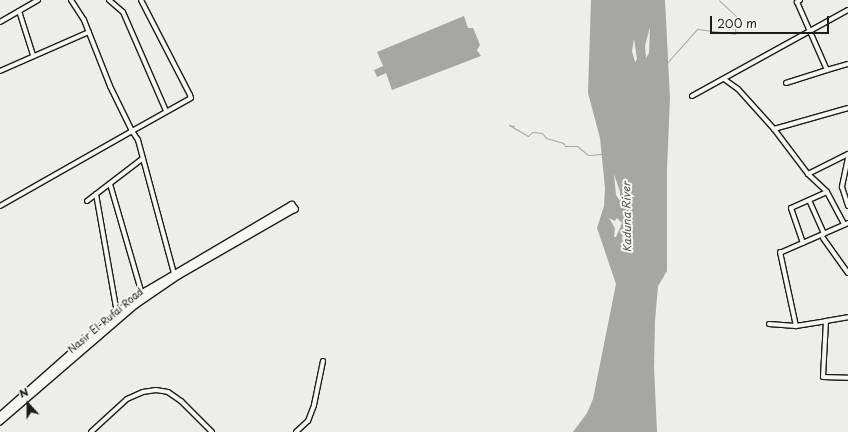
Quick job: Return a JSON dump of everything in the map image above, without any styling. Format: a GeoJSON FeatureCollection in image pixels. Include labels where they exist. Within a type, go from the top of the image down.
{"type":"FeatureCollection","features":[{"type":"Feature","properties":{"kind":"main road"},"geometry":{"type":"LineString","coordinates":[[232,243],[292,205],[295,209]]}},
{"type":"Feature","properties":{"kind":"main road","name":"Nasir El-Rufai Road"},"geometry":{"type":"LineString","coordinates":[[0,422],[117,314],[142,294],[174,273],[232,243]]}},
{"type":"Feature","properties":{"kind":"main road","name":"Nasir El-Rufai Road"},"geometry":{"type":"LineString","coordinates":[[0,416],[69,358],[150,294],[232,243]]}},
{"type":"Feature","properties":{"kind":"street"},"geometry":{"type":"LineString","coordinates":[[0,16],[2,22],[38,0]]}},
{"type":"Feature","properties":{"kind":"street"},"geometry":{"type":"LineString","coordinates":[[71,0],[89,32],[110,86],[138,140],[174,273]]}},
{"type":"Feature","properties":{"kind":"street"},"geometry":{"type":"LineString","coordinates":[[109,0],[123,12],[166,111]]}},
{"type":"Feature","properties":{"kind":"street"},"geometry":{"type":"LineString","coordinates":[[0,206],[191,98],[141,0]]}},
{"type":"Feature","properties":{"kind":"street"},"geometry":{"type":"LineString","coordinates":[[800,0],[797,2],[827,70]]}},
{"type":"Feature","properties":{"kind":"street"},"geometry":{"type":"LineString","coordinates":[[692,96],[811,32],[848,10]]}},
{"type":"Feature","properties":{"kind":"street"},"geometry":{"type":"LineString","coordinates":[[20,11],[33,55]]}},
{"type":"Feature","properties":{"kind":"street"},"geometry":{"type":"LineString","coordinates":[[0,71],[33,55],[89,32]]}},
{"type":"Feature","properties":{"kind":"street"},"geometry":{"type":"LineString","coordinates":[[786,83],[848,64]]}},
{"type":"Feature","properties":{"kind":"street"},"geometry":{"type":"LineString","coordinates":[[724,79],[738,89],[774,129],[808,174],[826,192],[846,224],[823,236],[781,252],[796,326]]}},
{"type":"Feature","properties":{"kind":"street"},"geometry":{"type":"LineString","coordinates":[[774,129],[848,108]]}},
{"type":"Feature","properties":{"kind":"street"},"geometry":{"type":"LineString","coordinates":[[808,174],[848,154]]}},
{"type":"Feature","properties":{"kind":"street"},"geometry":{"type":"LineString","coordinates":[[848,158],[842,187],[848,206]]}},
{"type":"Feature","properties":{"kind":"street"},"geometry":{"type":"LineString","coordinates":[[87,201],[142,159]]}},
{"type":"Feature","properties":{"kind":"street"},"geometry":{"type":"LineString","coordinates":[[110,184],[142,294]]}},
{"type":"Feature","properties":{"kind":"street"},"geometry":{"type":"LineString","coordinates":[[803,243],[791,208],[826,192]]}},
{"type":"Feature","properties":{"kind":"street"},"geometry":{"type":"LineString","coordinates":[[96,194],[117,314]]}},
{"type":"Feature","properties":{"kind":"street"},"geometry":{"type":"LineString","coordinates":[[809,200],[823,236],[848,273]]}},
{"type":"Feature","properties":{"kind":"street"},"geometry":{"type":"LineString","coordinates":[[769,324],[796,326],[848,317]]}},
{"type":"Feature","properties":{"kind":"street"},"geometry":{"type":"LineString","coordinates":[[826,321],[823,377],[848,378]]}},
{"type":"Feature","properties":{"kind":"street"},"geometry":{"type":"LineString","coordinates":[[296,432],[308,421],[314,406],[323,361]]}},
{"type":"Feature","properties":{"kind":"street"},"geometry":{"type":"LineString","coordinates":[[91,432],[127,399],[143,392],[156,390],[168,392],[181,401],[212,432]]}},
{"type":"Feature","properties":{"kind":"water","name":"Kaduna River"},"geometry":{"type":"Polygon","coordinates":[[[591,0],[665,0],[670,98],[667,170],[667,271],[658,286],[655,321],[654,367],[657,432],[573,432],[587,413],[593,399],[616,284],[597,228],[604,206],[605,188],[600,138],[588,93],[591,0]],[[650,27],[645,46],[646,58],[649,53],[650,27]],[[634,39],[632,51],[635,62],[637,59],[634,39]],[[614,174],[616,195],[620,201],[620,192],[614,174]],[[609,218],[615,228],[614,237],[616,237],[622,223],[617,218],[615,221],[609,218]],[[623,229],[622,241],[628,235],[627,230],[623,229]]]}},
{"type":"Feature","properties":{"kind":"water"},"geometry":{"type":"Polygon","coordinates":[[[464,16],[468,28],[473,28],[476,35],[480,45],[477,50],[481,56],[392,90],[386,73],[377,77],[374,70],[383,66],[377,52],[464,16]]]}},
{"type":"Feature","properties":{"kind":"waterway"},"geometry":{"type":"LineString","coordinates":[[666,64],[697,29],[735,34],[736,16],[719,0]]}},
{"type":"Feature","properties":{"kind":"waterway"},"geometry":{"type":"LineString","coordinates":[[514,126],[509,125],[528,136],[532,132],[542,133],[546,138],[563,143],[565,146],[577,146],[588,155],[602,154]]}}]}
